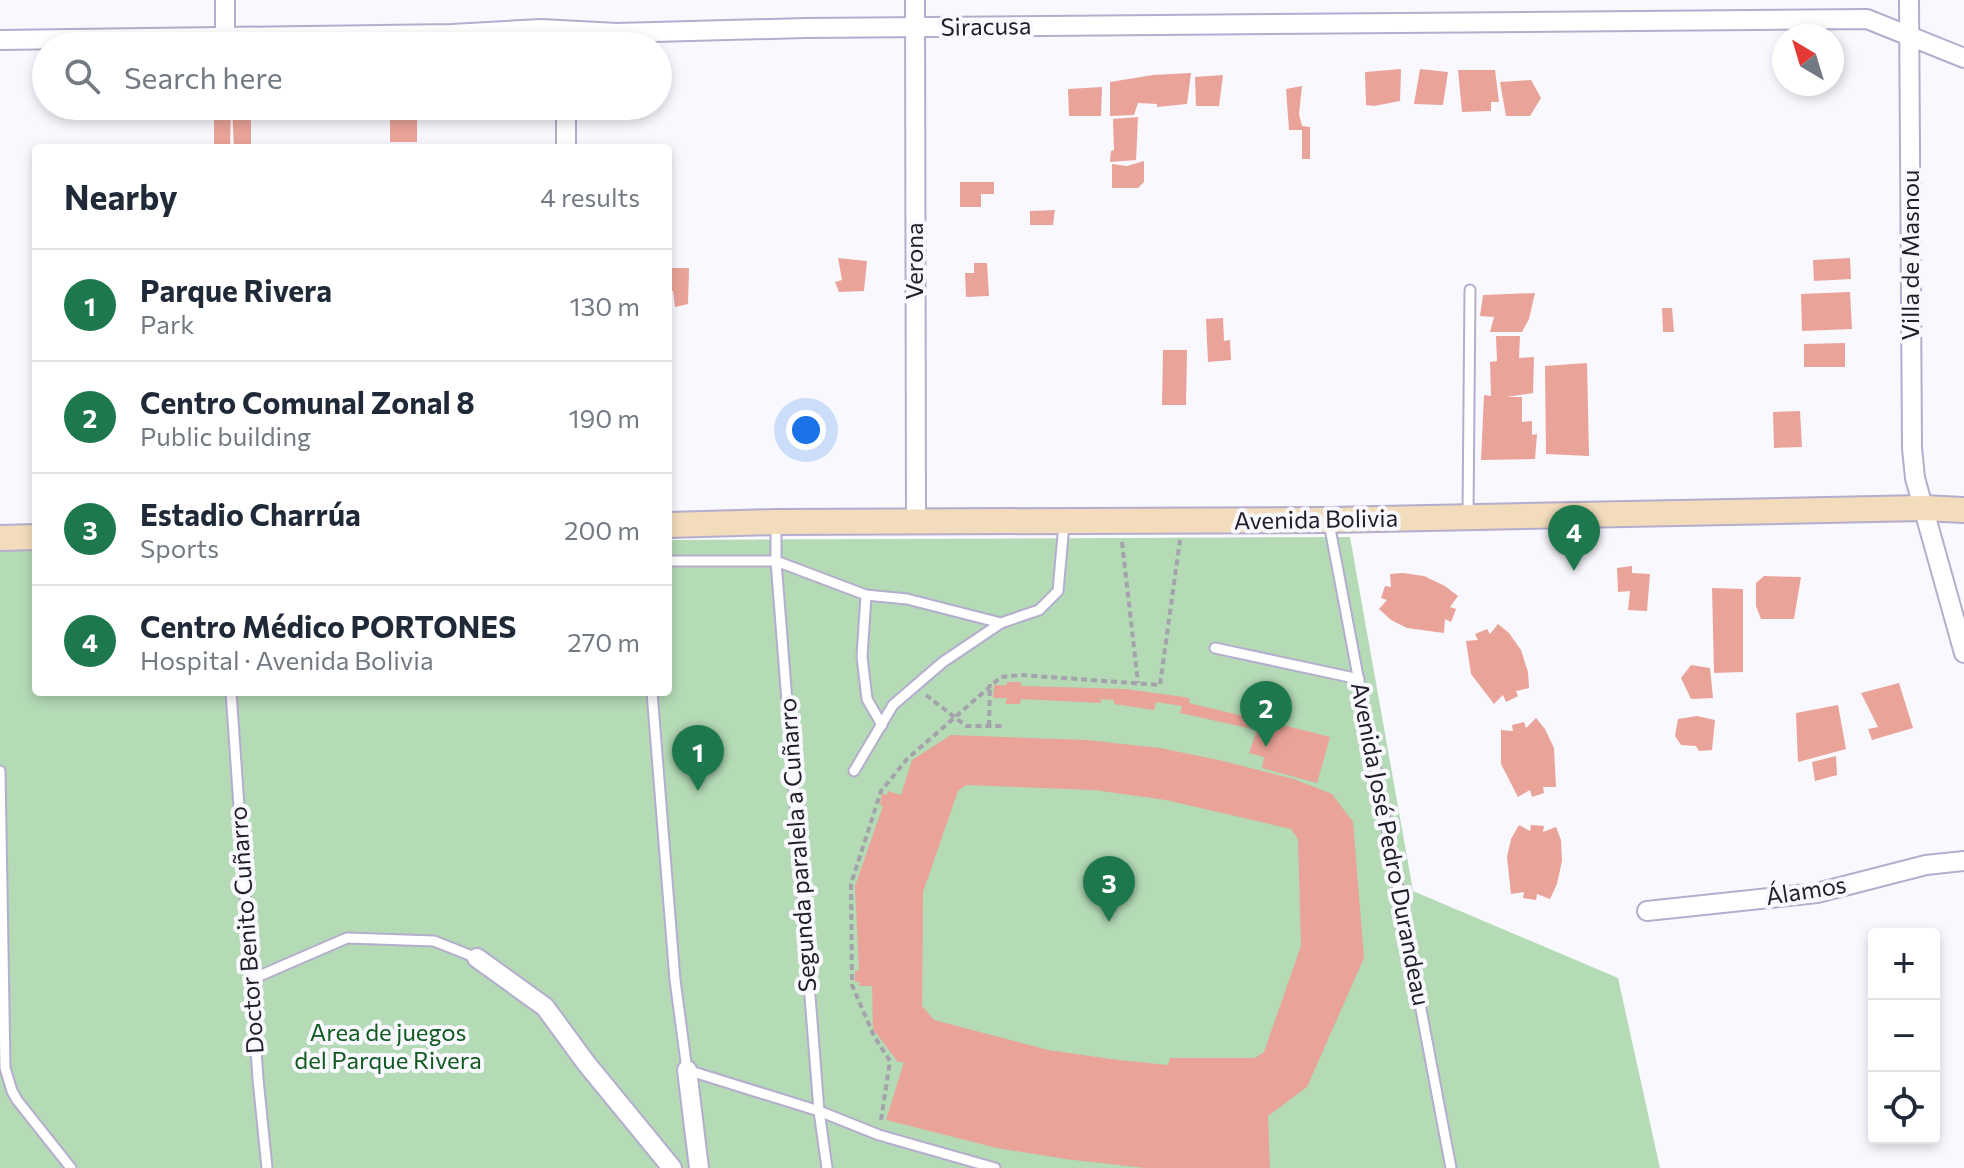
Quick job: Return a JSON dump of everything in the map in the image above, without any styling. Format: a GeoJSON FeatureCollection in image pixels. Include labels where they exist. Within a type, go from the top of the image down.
{"type":"FeatureCollection","features":[{"type":"Feature","properties":{"kind":"street"},"geometry":{"type":"LineString","coordinates":[[225,0],[225,32]]}},
{"type":"Feature","properties":{"kind":"street","name":"Verona"},"geometry":{"type":"LineString","coordinates":[[915,0],[916,523]]}},
{"type":"Feature","properties":{"kind":"street","name":"Villa de Masnou"},"geometry":{"type":"LineString","coordinates":[[1909,0],[1912,448],[1915,478],[1964,653]]}},
{"type":"Feature","properties":{"kind":"street","name":"Siracusa"},"geometry":{"type":"LineString","coordinates":[[667,32],[1867,19],[1964,58]]}},
{"type":"Feature","properties":{"kind":"street","name":"Siracusa"},"geometry":{"type":"LineString","coordinates":[[0,40],[32,40]]}},
{"type":"Feature","properties":{"kind":"street"},"geometry":{"type":"LineString","coordinates":[[566,120],[566,144]]}},
{"type":"Feature","properties":{"kind":"street","name":"Avenida Bolivia"},"geometry":{"type":"LineString","coordinates":[[672,525],[1329,520],[1923,508],[1964,510]]}},
{"type":"Feature","properties":{"kind":"street"},"geometry":{"type":"LineString","coordinates":[[0,538],[32,537]]}},
{"type":"Feature","properties":{"kind":"street","name":"Álamos"},"geometry":{"type":"LineString","coordinates":[[1647,911],[1817,893],[1926,865],[1964,861]]}},
{"type":"Feature","properties":{"kind":"street"},"geometry":{"type":"LineString","coordinates":[[477,958],[545,1007],[586,1063],[672,1168]]}},
{"type":"Feature","properties":{"kind":"street"},"geometry":{"type":"LineString","coordinates":[[687,1070],[699,1168]]}},
{"type":"Feature","properties":{"kind":"lane"},"geometry":{"type":"LineString","coordinates":[[1468,517],[1470,290]]}},
{"type":"Feature","properties":{"kind":"lane","name":"Avenida José Pedro Durandeau"},"geometry":{"type":"LineString","coordinates":[[1329,520],[1451,1168]]}},
{"type":"Feature","properties":{"kind":"lane"},"geometry":{"type":"LineString","coordinates":[[854,771],[893,705],[943,662],[1001,623],[1039,610],[1058,591],[1065,521]]}},
{"type":"Feature","properties":{"kind":"lane","name":"Segunda paralela a Cuñarro"},"geometry":{"type":"LineString","coordinates":[[776,522],[776,561],[819,1111],[827,1168]]}},
{"type":"Feature","properties":{"kind":"lane"},"geometry":{"type":"LineString","coordinates":[[672,561],[776,561],[866,595],[907,599],[1001,623]]}},
{"type":"Feature","properties":{"kind":"lane"},"geometry":{"type":"LineString","coordinates":[[866,595],[862,657],[865,685],[867,699],[882,725]]}},
{"type":"Feature","properties":{"kind":"lane"},"geometry":{"type":"LineString","coordinates":[[1215,648],[1359,679]]}},
{"type":"Feature","properties":{"kind":"lane","name":"Doctor Benito Cuñarro"},"geometry":{"type":"LineString","coordinates":[[231,696],[250,980],[267,1168]]}},
{"type":"Feature","properties":{"kind":"lane"},"geometry":{"type":"LineString","coordinates":[[652,696],[675,980],[687,1070],[819,1111],[879,1135],[995,1168]]}},
{"type":"Feature","properties":{"kind":"lane"},"geometry":{"type":"LineString","coordinates":[[0,771],[5,1068],[17,1100],[71,1168]]}},
{"type":"Feature","properties":{"kind":"lane"},"geometry":{"type":"LineString","coordinates":[[250,980],[347,938],[434,941],[477,958]]}},
{"type":"Feature","properties":{"kind":"path"},"geometry":{"type":"LineString","coordinates":[[1119,521],[1138,683]]}},
{"type":"Feature","properties":{"kind":"path"},"geometry":{"type":"LineString","coordinates":[[879,1135],[890,1061],[874,1036],[852,985],[851,884],[881,791],[907,759],[990,684],[1010,675],[1160,685],[1183,521]]}},
{"type":"Feature","properties":{"kind":"path"},"geometry":{"type":"LineString","coordinates":[[989,726],[990,684]]}},
{"type":"Feature","properties":{"kind":"path"},"geometry":{"type":"LineString","coordinates":[[915,687],[966,726],[1004,726]]}},
{"type":"Feature","properties":{"kind":"green space","name":"Area de juegos del Parque Rivera"},"geometry":{"type":"Polygon","coordinates":[[[1350,537],[1413,891],[1618,978],[1660,1168],[0,1168],[0,546],[32,545],[32,696],[672,696],[672,540],[1350,537]]]}},
{"type":"Feature","properties":{"kind":"building"},"geometry":{"type":"Polygon","coordinates":[[[1401,69],[1400,101],[1366,105],[1365,72],[1401,69]]]}},
{"type":"Feature","properties":{"kind":"building"},"geometry":{"type":"Polygon","coordinates":[[[1420,69],[1448,72],[1443,105],[1414,104],[1420,69]]]}},
{"type":"Feature","properties":{"kind":"building"},"geometry":{"type":"Polygon","coordinates":[[[1458,70],[1495,70],[1499,102],[1491,102],[1491,111],[1462,112],[1458,70]]]}},
{"type":"Feature","properties":{"kind":"building"},"geometry":{"type":"Polygon","coordinates":[[[1191,73],[1187,104],[1157,107],[1157,104],[1138,103],[1134,115],[1110,116],[1110,82],[1191,73]]]}},
{"type":"Feature","properties":{"kind":"building"},"geometry":{"type":"Polygon","coordinates":[[[1223,75],[1219,106],[1196,106],[1195,77],[1223,75]]]}},
{"type":"Feature","properties":{"kind":"building"},"geometry":{"type":"Polygon","coordinates":[[[1531,80],[1541,98],[1530,116],[1506,116],[1500,82],[1531,80]]]}},
{"type":"Feature","properties":{"kind":"building"},"geometry":{"type":"Polygon","coordinates":[[[1302,86],[1299,114],[1302,126],[1310,127],[1310,159],[1302,159],[1302,130],[1289,130],[1286,89],[1302,86]]]}},
{"type":"Feature","properties":{"kind":"building"},"geometry":{"type":"Polygon","coordinates":[[[1102,87],[1101,116],[1069,116],[1068,89],[1102,87]]]}},
{"type":"Feature","properties":{"kind":"building"},"geometry":{"type":"Polygon","coordinates":[[[1138,117],[1136,160],[1110,162],[1111,151],[1114,150],[1113,119],[1138,117]]]}},
{"type":"Feature","properties":{"kind":"building"},"geometry":{"type":"Polygon","coordinates":[[[214,120],[231,120],[230,144],[214,144],[214,120]]]}},
{"type":"Feature","properties":{"kind":"building"},"geometry":{"type":"Polygon","coordinates":[[[233,120],[251,120],[251,144],[234,144],[233,120]]]}},
{"type":"Feature","properties":{"kind":"building"},"geometry":{"type":"Polygon","coordinates":[[[390,120],[417,120],[417,142],[390,142],[390,120]]]}},
{"type":"Feature","properties":{"kind":"building"},"geometry":{"type":"Polygon","coordinates":[[[1144,161],[1144,182],[1138,188],[1112,188],[1112,164],[1127,166],[1144,161]]]}},
{"type":"Feature","properties":{"kind":"building"},"geometry":{"type":"Polygon","coordinates":[[[960,182],[994,182],[994,194],[981,194],[981,207],[960,207],[960,182]]]}},
{"type":"Feature","properties":{"kind":"building"},"geometry":{"type":"Polygon","coordinates":[[[1055,210],[1053,225],[1030,225],[1030,211],[1055,210]]]}},
{"type":"Feature","properties":{"kind":"building"},"geometry":{"type":"Polygon","coordinates":[[[838,258],[867,261],[864,291],[839,292],[835,282],[842,280],[838,258]]]}},
{"type":"Feature","properties":{"kind":"building"},"geometry":{"type":"Polygon","coordinates":[[[1850,258],[1851,279],[1814,281],[1813,260],[1850,258]]]}},
{"type":"Feature","properties":{"kind":"building"},"geometry":{"type":"Polygon","coordinates":[[[974,263],[987,263],[989,296],[966,297],[965,273],[974,273],[974,263]]]}},
{"type":"Feature","properties":{"kind":"building"},"geometry":{"type":"Polygon","coordinates":[[[672,268],[689,268],[688,304],[675,307],[672,268]]]}},
{"type":"Feature","properties":{"kind":"building"},"geometry":{"type":"Polygon","coordinates":[[[1850,292],[1852,329],[1802,331],[1801,294],[1850,292]]]}},
{"type":"Feature","properties":{"kind":"building"},"geometry":{"type":"Polygon","coordinates":[[[1535,293],[1529,319],[1522,332],[1490,332],[1494,317],[1480,316],[1483,295],[1535,293]]]}},
{"type":"Feature","properties":{"kind":"building"},"geometry":{"type":"Polygon","coordinates":[[[1662,308],[1672,308],[1674,332],[1663,332],[1662,308]]]}},
{"type":"Feature","properties":{"kind":"building"},"geometry":{"type":"Polygon","coordinates":[[[1223,318],[1224,341],[1230,340],[1231,360],[1208,362],[1206,319],[1223,318]]]}},
{"type":"Feature","properties":{"kind":"building"},"geometry":{"type":"Polygon","coordinates":[[[1496,336],[1520,336],[1519,358],[1534,357],[1533,393],[1507,397],[1522,397],[1522,422],[1532,421],[1532,435],[1537,434],[1535,459],[1481,460],[1484,395],[1491,396],[1490,362],[1497,361],[1496,336]]]}},
{"type":"Feature","properties":{"kind":"building"},"geometry":{"type":"Polygon","coordinates":[[[1845,343],[1845,367],[1804,367],[1804,344],[1845,343]]]}},
{"type":"Feature","properties":{"kind":"building"},"geometry":{"type":"Polygon","coordinates":[[[1163,350],[1187,350],[1186,405],[1162,405],[1163,350]]]}},
{"type":"Feature","properties":{"kind":"building"},"geometry":{"type":"Polygon","coordinates":[[[1587,363],[1589,456],[1546,454],[1545,366],[1587,363]]]}},
{"type":"Feature","properties":{"kind":"building"},"geometry":{"type":"Polygon","coordinates":[[[1800,411],[1802,447],[1774,448],[1773,412],[1800,411]]]}},
{"type":"Feature","properties":{"kind":"building"},"geometry":{"type":"Polygon","coordinates":[[[1632,566],[1632,573],[1650,574],[1647,611],[1628,610],[1630,591],[1618,592],[1617,568],[1632,566]]]}},
{"type":"Feature","properties":{"kind":"building"},"geometry":{"type":"Polygon","coordinates":[[[1390,574],[1424,576],[1458,596],[1450,607],[1456,609],[1451,622],[1445,619],[1444,633],[1407,628],[1379,609],[1387,600],[1381,598],[1385,586],[1391,587],[1390,574]]]}},
{"type":"Feature","properties":{"kind":"building"},"geometry":{"type":"Polygon","coordinates":[[[1764,576],[1801,577],[1794,619],[1761,619],[1756,606],[1756,583],[1764,576]]]}},
{"type":"Feature","properties":{"kind":"building"},"geometry":{"type":"Polygon","coordinates":[[[1712,588],[1743,589],[1743,672],[1714,673],[1712,588]]]}},
{"type":"Feature","properties":{"kind":"building"},"geometry":{"type":"Polygon","coordinates":[[[1498,624],[1521,650],[1529,688],[1516,691],[1518,696],[1506,702],[1503,695],[1494,704],[1471,674],[1466,641],[1478,640],[1475,634],[1487,629],[1490,634],[1498,624]]]}},
{"type":"Feature","properties":{"kind":"building"},"geometry":{"type":"Polygon","coordinates":[[[1691,665],[1710,668],[1713,698],[1691,699],[1681,678],[1691,665]]]}},
{"type":"Feature","properties":{"kind":"building"},"geometry":{"type":"Polygon","coordinates":[[[1007,682],[1021,682],[1021,686],[1125,689],[1184,697],[1190,699],[1189,703],[1260,720],[1261,716],[1276,719],[1275,723],[1330,737],[1317,783],[1262,768],[1264,757],[1249,753],[1257,730],[1180,713],[1182,706],[1156,702],[1154,710],[1101,699],[1101,703],[1021,699],[1020,704],[1005,704],[1007,698],[993,698],[994,685],[1007,685],[1007,682]]]}},
{"type":"Feature","properties":{"kind":"building"},"geometry":{"type":"Polygon","coordinates":[[[1899,683],[1913,728],[1872,740],[1868,729],[1878,727],[1861,693],[1899,683]]]}},
{"type":"Feature","properties":{"kind":"building"},"geometry":{"type":"Polygon","coordinates":[[[1838,705],[1846,749],[1798,762],[1796,713],[1838,705]]]}},
{"type":"Feature","properties":{"kind":"building"},"geometry":{"type":"Polygon","coordinates":[[[1697,716],[1715,720],[1712,750],[1699,751],[1696,746],[1681,745],[1675,736],[1678,719],[1697,716]]]}},
{"type":"Feature","properties":{"kind":"building"},"geometry":{"type":"Polygon","coordinates":[[[1536,718],[1554,748],[1556,787],[1543,787],[1544,793],[1532,797],[1530,790],[1518,797],[1501,764],[1501,730],[1513,731],[1512,725],[1524,722],[1526,728],[1536,718]]]}},
{"type":"Feature","properties":{"kind":"building"},"geometry":{"type":"Polygon","coordinates":[[[951,735],[1086,740],[1160,748],[1219,760],[1294,779],[1332,794],[1353,822],[1364,958],[1307,1087],[1268,1116],[1270,1168],[1145,1168],[1065,1159],[997,1148],[886,1120],[904,1062],[898,1062],[873,1029],[872,986],[859,986],[860,982],[855,982],[855,971],[859,971],[855,886],[883,806],[880,805],[882,794],[887,795],[888,791],[901,795],[912,760],[951,735]],[[966,785],[958,791],[923,892],[922,1006],[934,1020],[1048,1050],[1168,1065],[1170,1058],[1255,1058],[1264,1052],[1301,946],[1298,839],[1291,829],[1166,800],[1094,790],[966,785]]]}},
{"type":"Feature","properties":{"kind":"building"},"geometry":{"type":"Polygon","coordinates":[[[1836,756],[1837,775],[1815,781],[1812,762],[1836,756]]]}},
{"type":"Feature","properties":{"kind":"building"},"geometry":{"type":"Polygon","coordinates":[[[1519,825],[1530,831],[1531,825],[1544,826],[1543,832],[1556,827],[1561,840],[1562,861],[1550,899],[1537,894],[1536,900],[1523,898],[1524,892],[1511,894],[1507,857],[1511,839],[1519,825]]]}},
{"type":"Feature","properties":{"kind":"place","name":"Centro Médico PORTONES"},"geometry":{"type":"Point","coordinates":[1574,571]}},
{"type":"Feature","properties":{"kind":"place","name":"Centro Comunal Zonal 8"},"geometry":{"type":"Point","coordinates":[1266,747]}},
{"type":"Feature","properties":{"kind":"place","name":"Parque Rivera"},"geometry":{"type":"Point","coordinates":[698,791]}},
{"type":"Feature","properties":{"kind":"place","name":"Estadio Charrúa"},"geometry":{"type":"Point","coordinates":[1109,922]}}]}
